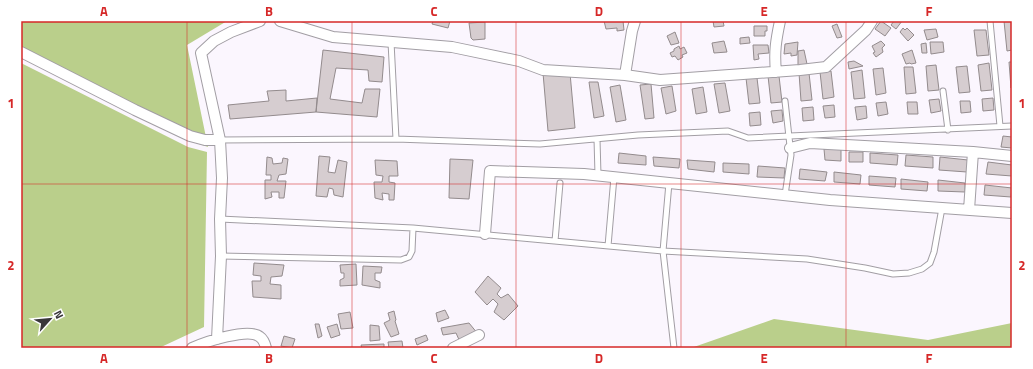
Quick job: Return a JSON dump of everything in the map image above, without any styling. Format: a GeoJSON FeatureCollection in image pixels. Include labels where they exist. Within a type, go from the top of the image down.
{"type":"FeatureCollection","features":[{"type":"Feature","properties":{"kind":"street"},"geometry":{"type":"LineString","coordinates":[[217,339],[221,256],[220,219],[222,178],[220,140],[202,53],[214,41],[231,32],[260,21]]}},
{"type":"Feature","properties":{"kind":"street"},"geometry":{"type":"LineString","coordinates":[[280,21],[333,37],[452,48],[519,61],[543,70],[625,75],[660,80],[826,67],[866,30],[872,21]]}},
{"type":"Feature","properties":{"kind":"street"},"geometry":{"type":"LineString","coordinates":[[625,75],[635,21]]}},
{"type":"Feature","properties":{"kind":"street"},"geometry":{"type":"LineString","coordinates":[[776,72],[775,43],[780,21]]}},
{"type":"Feature","properties":{"kind":"street"},"geometry":{"type":"LineString","coordinates":[[21,52],[190,136],[205,140],[220,140]]}},
{"type":"Feature","properties":{"kind":"street"},"geometry":{"type":"LineString","coordinates":[[790,148],[810,143],[973,152],[1012,156]]}},
{"type":"Feature","properties":{"kind":"street"},"geometry":{"type":"LineString","coordinates":[[969,210],[973,152]]}},
{"type":"Feature","properties":{"kind":"street"},"geometry":{"type":"LineString","coordinates":[[484,234],[490,171],[598,175],[830,200],[1012,213]]}},
{"type":"Feature","properties":{"kind":"street"},"geometry":{"type":"LineString","coordinates":[[192,348],[217,339],[244,333],[260,336],[266,348]]}},
{"type":"Feature","properties":{"kind":"street"},"geometry":{"type":"LineString","coordinates":[[453,348],[479,335]]}},
{"type":"Feature","properties":{"kind":"lane"},"geometry":{"type":"LineString","coordinates":[[990,21],[1000,126]]}},
{"type":"Feature","properties":{"kind":"lane"},"geometry":{"type":"LineString","coordinates":[[391,42],[396,139]]}},
{"type":"Feature","properties":{"kind":"lane"},"geometry":{"type":"LineString","coordinates":[[943,91],[948,130]]}},
{"type":"Feature","properties":{"kind":"lane"},"geometry":{"type":"LineString","coordinates":[[785,101],[790,148],[785,195]]}},
{"type":"Feature","properties":{"kind":"lane"},"geometry":{"type":"LineString","coordinates":[[220,140],[396,139],[540,144],[638,135],[728,131],[748,138],[1012,126]]}},
{"type":"Feature","properties":{"kind":"lane"},"geometry":{"type":"LineString","coordinates":[[597,139],[598,175]]}},
{"type":"Feature","properties":{"kind":"lane"},"geometry":{"type":"LineString","coordinates":[[608,246],[614,177]]}},
{"type":"Feature","properties":{"kind":"lane"},"geometry":{"type":"LineString","coordinates":[[555,241],[560,183]]}},
{"type":"Feature","properties":{"kind":"lane"},"geometry":{"type":"LineString","coordinates":[[669,183],[663,250],[674,348]]}},
{"type":"Feature","properties":{"kind":"lane"},"geometry":{"type":"LineString","coordinates":[[220,219],[413,228],[608,246],[807,260],[865,268],[893,274],[909,273],[922,269],[930,263],[934,252],[942,208]]}},
{"type":"Feature","properties":{"kind":"lane"},"geometry":{"type":"LineString","coordinates":[[221,256],[401,260],[409,257],[412,250],[413,228]]}},
{"type":"Feature","properties":{"kind":"green space"},"geometry":{"type":"Polygon","coordinates":[[[21,21],[227,21],[187,45],[208,147],[190,141],[21,56],[21,21]]]}},
{"type":"Feature","properties":{"kind":"green space"},"geometry":{"type":"Polygon","coordinates":[[[21,63],[188,147],[207,152],[204,327],[159,348],[21,348],[21,63]]]}},
{"type":"Feature","properties":{"kind":"green space"},"geometry":{"type":"Polygon","coordinates":[[[774,319],[928,340],[1012,323],[1012,348],[691,348],[774,319]]]}},
{"type":"Feature","properties":{"kind":"building"},"geometry":{"type":"Polygon","coordinates":[[[433,21],[450,21],[448,28],[432,24],[433,21]]]}},
{"type":"Feature","properties":{"kind":"building"},"geometry":{"type":"Polygon","coordinates":[[[604,21],[623,21],[624,30],[617,31],[617,28],[606,29],[604,21]]]}},
{"type":"Feature","properties":{"kind":"building"},"geometry":{"type":"Polygon","coordinates":[[[713,21],[723,21],[724,26],[714,27],[713,21]]]}},
{"type":"Feature","properties":{"kind":"building"},"geometry":{"type":"Polygon","coordinates":[[[881,21],[891,28],[885,36],[875,29],[881,21]]]}},
{"type":"Feature","properties":{"kind":"building"},"geometry":{"type":"Polygon","coordinates":[[[894,21],[902,21],[896,29],[891,25],[894,21]]]}},
{"type":"Feature","properties":{"kind":"building"},"geometry":{"type":"Polygon","coordinates":[[[1004,21],[1012,21],[1012,50],[1007,51],[1004,21]]]}},
{"type":"Feature","properties":{"kind":"building"},"geometry":{"type":"Polygon","coordinates":[[[485,22],[485,39],[473,40],[471,38],[469,23],[485,22]]]}},
{"type":"Feature","properties":{"kind":"building"},"geometry":{"type":"Polygon","coordinates":[[[837,24],[842,37],[837,38],[832,26],[837,24]]]}},
{"type":"Feature","properties":{"kind":"building"},"geometry":{"type":"Polygon","coordinates":[[[754,26],[767,26],[765,36],[754,36],[754,26]]]}},
{"type":"Feature","properties":{"kind":"building"},"geometry":{"type":"Polygon","coordinates":[[[903,28],[905,30],[907,28],[914,35],[908,41],[900,32],[903,28]]]}},
{"type":"Feature","properties":{"kind":"building"},"geometry":{"type":"Polygon","coordinates":[[[936,29],[938,37],[927,40],[924,30],[936,29]]]}},
{"type":"Feature","properties":{"kind":"building"},"geometry":{"type":"Polygon","coordinates":[[[974,30],[986,30],[989,55],[977,56],[974,30]]]}},
{"type":"Feature","properties":{"kind":"building"},"geometry":{"type":"Polygon","coordinates":[[[675,32],[679,43],[671,45],[667,36],[675,32]]]}},
{"type":"Feature","properties":{"kind":"building"},"geometry":{"type":"Polygon","coordinates":[[[749,37],[750,43],[740,44],[740,38],[749,37]]]}},
{"type":"Feature","properties":{"kind":"building"},"geometry":{"type":"Polygon","coordinates":[[[724,41],[727,52],[714,53],[712,43],[724,41]]]}},
{"type":"Feature","properties":{"kind":"building"},"geometry":{"type":"Polygon","coordinates":[[[881,41],[885,45],[882,48],[883,52],[876,57],[873,53],[875,52],[872,46],[881,41]]]}},
{"type":"Feature","properties":{"kind":"building"},"geometry":{"type":"Polygon","coordinates":[[[798,42],[797,55],[791,56],[791,53],[784,54],[785,44],[798,42]]]}},
{"type":"Feature","properties":{"kind":"building"},"geometry":{"type":"Polygon","coordinates":[[[930,42],[943,42],[944,52],[931,54],[930,42]]]}},
{"type":"Feature","properties":{"kind":"building"},"geometry":{"type":"Polygon","coordinates":[[[926,43],[927,53],[922,53],[921,44],[926,43]]]}},
{"type":"Feature","properties":{"kind":"building"},"geometry":{"type":"Polygon","coordinates":[[[753,45],[768,45],[769,53],[758,54],[759,59],[754,60],[753,45]]]}},
{"type":"Feature","properties":{"kind":"building"},"geometry":{"type":"Polygon","coordinates":[[[679,46],[680,49],[684,47],[687,53],[682,55],[683,57],[678,60],[675,56],[672,57],[670,53],[679,46]]]}},
{"type":"Feature","properties":{"kind":"building"},"geometry":{"type":"Polygon","coordinates":[[[323,50],[384,57],[382,82],[369,81],[368,70],[336,68],[330,99],[362,103],[365,89],[380,89],[377,117],[316,112],[323,50]]]}},
{"type":"Feature","properties":{"kind":"building"},"geometry":{"type":"Polygon","coordinates":[[[804,50],[807,64],[798,66],[798,51],[804,50]]]}},
{"type":"Feature","properties":{"kind":"building"},"geometry":{"type":"Polygon","coordinates":[[[912,50],[916,63],[906,64],[902,54],[912,50]]]}},
{"type":"Feature","properties":{"kind":"building"},"geometry":{"type":"Polygon","coordinates":[[[854,61],[863,66],[849,69],[848,62],[854,61]]]}},
{"type":"Feature","properties":{"kind":"building"},"geometry":{"type":"Polygon","coordinates":[[[1009,62],[1012,62],[1011,88],[1009,62]]]}},
{"type":"Feature","properties":{"kind":"building"},"geometry":{"type":"Polygon","coordinates":[[[989,63],[992,90],[981,91],[978,65],[989,63]]]}},
{"type":"Feature","properties":{"kind":"building"},"geometry":{"type":"Polygon","coordinates":[[[936,65],[939,90],[928,91],[926,66],[936,65]]]}},
{"type":"Feature","properties":{"kind":"building"},"geometry":{"type":"Polygon","coordinates":[[[967,66],[970,92],[959,93],[956,67],[967,66]]]}},
{"type":"Feature","properties":{"kind":"building"},"geometry":{"type":"Polygon","coordinates":[[[904,67],[913,67],[916,93],[906,94],[904,67]]]}},
{"type":"Feature","properties":{"kind":"building"},"geometry":{"type":"Polygon","coordinates":[[[883,68],[886,93],[876,95],[873,69],[883,68]]]}},
{"type":"Feature","properties":{"kind":"building"},"geometry":{"type":"Polygon","coordinates":[[[862,70],[865,98],[854,99],[851,72],[862,70]]]}},
{"type":"Feature","properties":{"kind":"building"},"geometry":{"type":"Polygon","coordinates":[[[831,71],[834,97],[823,99],[820,72],[831,71]]]}},
{"type":"Feature","properties":{"kind":"building"},"geometry":{"type":"Polygon","coordinates":[[[543,73],[570,73],[575,128],[548,131],[543,73]]]}},
{"type":"Feature","properties":{"kind":"building"},"geometry":{"type":"Polygon","coordinates":[[[799,73],[809,73],[812,100],[801,101],[799,73]]]}},
{"type":"Feature","properties":{"kind":"building"},"geometry":{"type":"Polygon","coordinates":[[[768,76],[779,76],[782,102],[771,103],[768,76]]]}},
{"type":"Feature","properties":{"kind":"building"},"geometry":{"type":"Polygon","coordinates":[[[746,78],[757,78],[760,103],[749,104],[746,78]]]}},
{"type":"Feature","properties":{"kind":"building"},"geometry":{"type":"Polygon","coordinates":[[[589,82],[598,82],[604,116],[594,118],[589,82]]]}},
{"type":"Feature","properties":{"kind":"building"},"geometry":{"type":"Polygon","coordinates":[[[725,83],[730,111],[719,113],[714,84],[725,83]]]}},
{"type":"Feature","properties":{"kind":"building"},"geometry":{"type":"Polygon","coordinates":[[[651,84],[654,118],[645,119],[640,85],[651,84]]]}},
{"type":"Feature","properties":{"kind":"building"},"geometry":{"type":"Polygon","coordinates":[[[620,85],[626,120],[616,122],[610,87],[620,85]]]}},
{"type":"Feature","properties":{"kind":"building"},"geometry":{"type":"Polygon","coordinates":[[[672,86],[676,111],[666,114],[661,88],[672,86]]]}},
{"type":"Feature","properties":{"kind":"building"},"geometry":{"type":"Polygon","coordinates":[[[703,87],[707,112],[696,114],[692,89],[703,87]]]}},
{"type":"Feature","properties":{"kind":"building"},"geometry":{"type":"Polygon","coordinates":[[[286,90],[286,101],[317,98],[316,112],[230,119],[228,105],[269,101],[267,91],[286,90]]]}},
{"type":"Feature","properties":{"kind":"building"},"geometry":{"type":"Polygon","coordinates":[[[993,98],[994,110],[983,111],[982,99],[993,98]]]}},
{"type":"Feature","properties":{"kind":"building"},"geometry":{"type":"Polygon","coordinates":[[[939,99],[941,111],[931,113],[929,100],[939,99]]]}},
{"type":"Feature","properties":{"kind":"building"},"geometry":{"type":"Polygon","coordinates":[[[960,101],[970,101],[971,112],[961,113],[960,101]]]}},
{"type":"Feature","properties":{"kind":"building"},"geometry":{"type":"Polygon","coordinates":[[[886,102],[888,114],[878,116],[876,103],[886,102]]]}},
{"type":"Feature","properties":{"kind":"building"},"geometry":{"type":"Polygon","coordinates":[[[907,102],[917,102],[918,114],[908,114],[907,102]]]}},
{"type":"Feature","properties":{"kind":"building"},"geometry":{"type":"Polygon","coordinates":[[[834,105],[835,117],[825,118],[823,106],[834,105]]]}},
{"type":"Feature","properties":{"kind":"building"},"geometry":{"type":"Polygon","coordinates":[[[866,106],[867,118],[857,120],[855,107],[866,106]]]}},
{"type":"Feature","properties":{"kind":"building"},"geometry":{"type":"Polygon","coordinates":[[[813,107],[814,120],[803,121],[802,108],[813,107]]]}},
{"type":"Feature","properties":{"kind":"building"},"geometry":{"type":"Polygon","coordinates":[[[782,110],[783,121],[773,123],[771,111],[782,110]]]}},
{"type":"Feature","properties":{"kind":"building"},"geometry":{"type":"Polygon","coordinates":[[[760,112],[761,125],[750,126],[749,113],[760,112]]]}},
{"type":"Feature","properties":{"kind":"building"},"geometry":{"type":"Polygon","coordinates":[[[1003,136],[1012,137],[1012,148],[1001,147],[1003,136]]]}},
{"type":"Feature","properties":{"kind":"building"},"geometry":{"type":"Polygon","coordinates":[[[824,149],[841,149],[841,161],[825,160],[824,149]]]}},
{"type":"Feature","properties":{"kind":"building"},"geometry":{"type":"Polygon","coordinates":[[[849,152],[863,152],[863,162],[849,162],[849,152]]]}},
{"type":"Feature","properties":{"kind":"building"},"geometry":{"type":"Polygon","coordinates":[[[619,153],[646,156],[646,165],[618,163],[619,153]]]}},
{"type":"Feature","properties":{"kind":"building"},"geometry":{"type":"Polygon","coordinates":[[[870,153],[898,155],[897,165],[870,163],[870,153]]]}},
{"type":"Feature","properties":{"kind":"building"},"geometry":{"type":"Polygon","coordinates":[[[906,155],[933,157],[933,168],[905,166],[906,155]]]}},
{"type":"Feature","properties":{"kind":"building"},"geometry":{"type":"Polygon","coordinates":[[[319,156],[330,157],[328,172],[335,173],[338,160],[347,162],[343,197],[334,195],[333,189],[329,188],[327,197],[316,196],[319,156]]]}},
{"type":"Feature","properties":{"kind":"building"},"geometry":{"type":"Polygon","coordinates":[[[267,157],[272,158],[273,164],[282,163],[283,158],[288,159],[286,174],[279,175],[277,181],[286,181],[284,198],[279,198],[279,192],[271,192],[272,197],[265,199],[265,180],[271,180],[271,175],[266,175],[267,157]]]}},
{"type":"Feature","properties":{"kind":"building"},"geometry":{"type":"Polygon","coordinates":[[[653,157],[680,159],[679,168],[654,166],[653,157]]]}},
{"type":"Feature","properties":{"kind":"building"},"geometry":{"type":"Polygon","coordinates":[[[940,157],[968,160],[967,172],[939,170],[940,157]]]}},
{"type":"Feature","properties":{"kind":"building"},"geometry":{"type":"Polygon","coordinates":[[[450,159],[473,160],[469,199],[449,198],[450,159]]]}},
{"type":"Feature","properties":{"kind":"building"},"geometry":{"type":"Polygon","coordinates":[[[375,160],[397,161],[398,176],[389,176],[389,182],[395,183],[394,200],[389,200],[389,194],[382,193],[383,200],[375,198],[374,182],[382,182],[383,176],[376,175],[375,160]]]}},
{"type":"Feature","properties":{"kind":"building"},"geometry":{"type":"Polygon","coordinates":[[[687,160],[715,162],[714,172],[688,169],[687,160]]]}},
{"type":"Feature","properties":{"kind":"building"},"geometry":{"type":"Polygon","coordinates":[[[988,162],[1012,165],[1012,176],[986,174],[988,162]]]}},
{"type":"Feature","properties":{"kind":"building"},"geometry":{"type":"Polygon","coordinates":[[[723,163],[749,164],[749,174],[723,172],[723,163]]]}},
{"type":"Feature","properties":{"kind":"building"},"geometry":{"type":"Polygon","coordinates":[[[758,166],[785,168],[784,178],[757,177],[758,166]]]}},
{"type":"Feature","properties":{"kind":"building"},"geometry":{"type":"Polygon","coordinates":[[[800,169],[827,172],[825,181],[799,179],[800,169]]]}},
{"type":"Feature","properties":{"kind":"building"},"geometry":{"type":"Polygon","coordinates":[[[834,172],[861,175],[860,184],[834,182],[834,172]]]}},
{"type":"Feature","properties":{"kind":"building"},"geometry":{"type":"Polygon","coordinates":[[[869,176],[896,178],[895,187],[869,185],[869,176]]]}},
{"type":"Feature","properties":{"kind":"building"},"geometry":{"type":"Polygon","coordinates":[[[901,179],[928,182],[927,191],[901,189],[901,179]]]}},
{"type":"Feature","properties":{"kind":"building"},"geometry":{"type":"Polygon","coordinates":[[[938,180],[965,183],[965,192],[938,191],[938,180]]]}},
{"type":"Feature","properties":{"kind":"building"},"geometry":{"type":"Polygon","coordinates":[[[985,185],[1012,188],[1011,197],[984,195],[985,185]]]}},
{"type":"Feature","properties":{"kind":"building"},"geometry":{"type":"Polygon","coordinates":[[[254,263],[284,265],[282,276],[271,277],[270,284],[281,285],[281,299],[253,297],[252,281],[261,281],[261,276],[253,275],[254,263]]]}},
{"type":"Feature","properties":{"kind":"building"},"geometry":{"type":"Polygon","coordinates":[[[356,264],[357,285],[340,286],[340,280],[344,278],[344,273],[341,273],[340,265],[356,264]]]}},
{"type":"Feature","properties":{"kind":"building"},"geometry":{"type":"Polygon","coordinates":[[[363,266],[382,267],[381,273],[375,273],[375,280],[380,282],[380,288],[362,285],[363,266]]]}},
{"type":"Feature","properties":{"kind":"building"},"geometry":{"type":"Polygon","coordinates":[[[488,276],[501,288],[497,294],[501,298],[508,294],[518,306],[504,320],[494,312],[498,304],[493,299],[487,305],[475,292],[488,276]]]}},
{"type":"Feature","properties":{"kind":"building"},"geometry":{"type":"Polygon","coordinates":[[[445,310],[449,318],[438,322],[436,313],[445,310]]]}},
{"type":"Feature","properties":{"kind":"building"},"geometry":{"type":"Polygon","coordinates":[[[394,311],[399,334],[391,337],[384,323],[390,320],[388,313],[394,311]]]}},
{"type":"Feature","properties":{"kind":"building"},"geometry":{"type":"Polygon","coordinates":[[[350,312],[353,328],[341,329],[338,314],[350,312]]]}},
{"type":"Feature","properties":{"kind":"building"},"geometry":{"type":"Polygon","coordinates":[[[469,323],[478,334],[460,342],[456,333],[443,335],[441,328],[469,323]]]}},
{"type":"Feature","properties":{"kind":"building"},"geometry":{"type":"Polygon","coordinates":[[[315,324],[319,324],[322,336],[318,338],[315,324]]]}},
{"type":"Feature","properties":{"kind":"building"},"geometry":{"type":"Polygon","coordinates":[[[337,324],[340,335],[331,338],[327,327],[337,324]]]}},
{"type":"Feature","properties":{"kind":"building"},"geometry":{"type":"Polygon","coordinates":[[[370,325],[379,326],[380,340],[370,341],[370,325]]]}},
{"type":"Feature","properties":{"kind":"building"},"geometry":{"type":"Polygon","coordinates":[[[426,335],[428,340],[417,345],[415,339],[426,335]]]}},
{"type":"Feature","properties":{"kind":"building"},"geometry":{"type":"Polygon","coordinates":[[[284,336],[295,339],[292,348],[281,346],[284,336]]]}},
{"type":"Feature","properties":{"kind":"building"},"geometry":{"type":"Polygon","coordinates":[[[402,341],[403,348],[389,348],[388,342],[402,341]]]}},
{"type":"Feature","properties":{"kind":"building"},"geometry":{"type":"Polygon","coordinates":[[[384,344],[384,348],[362,348],[361,345],[384,344]]]}}]}
